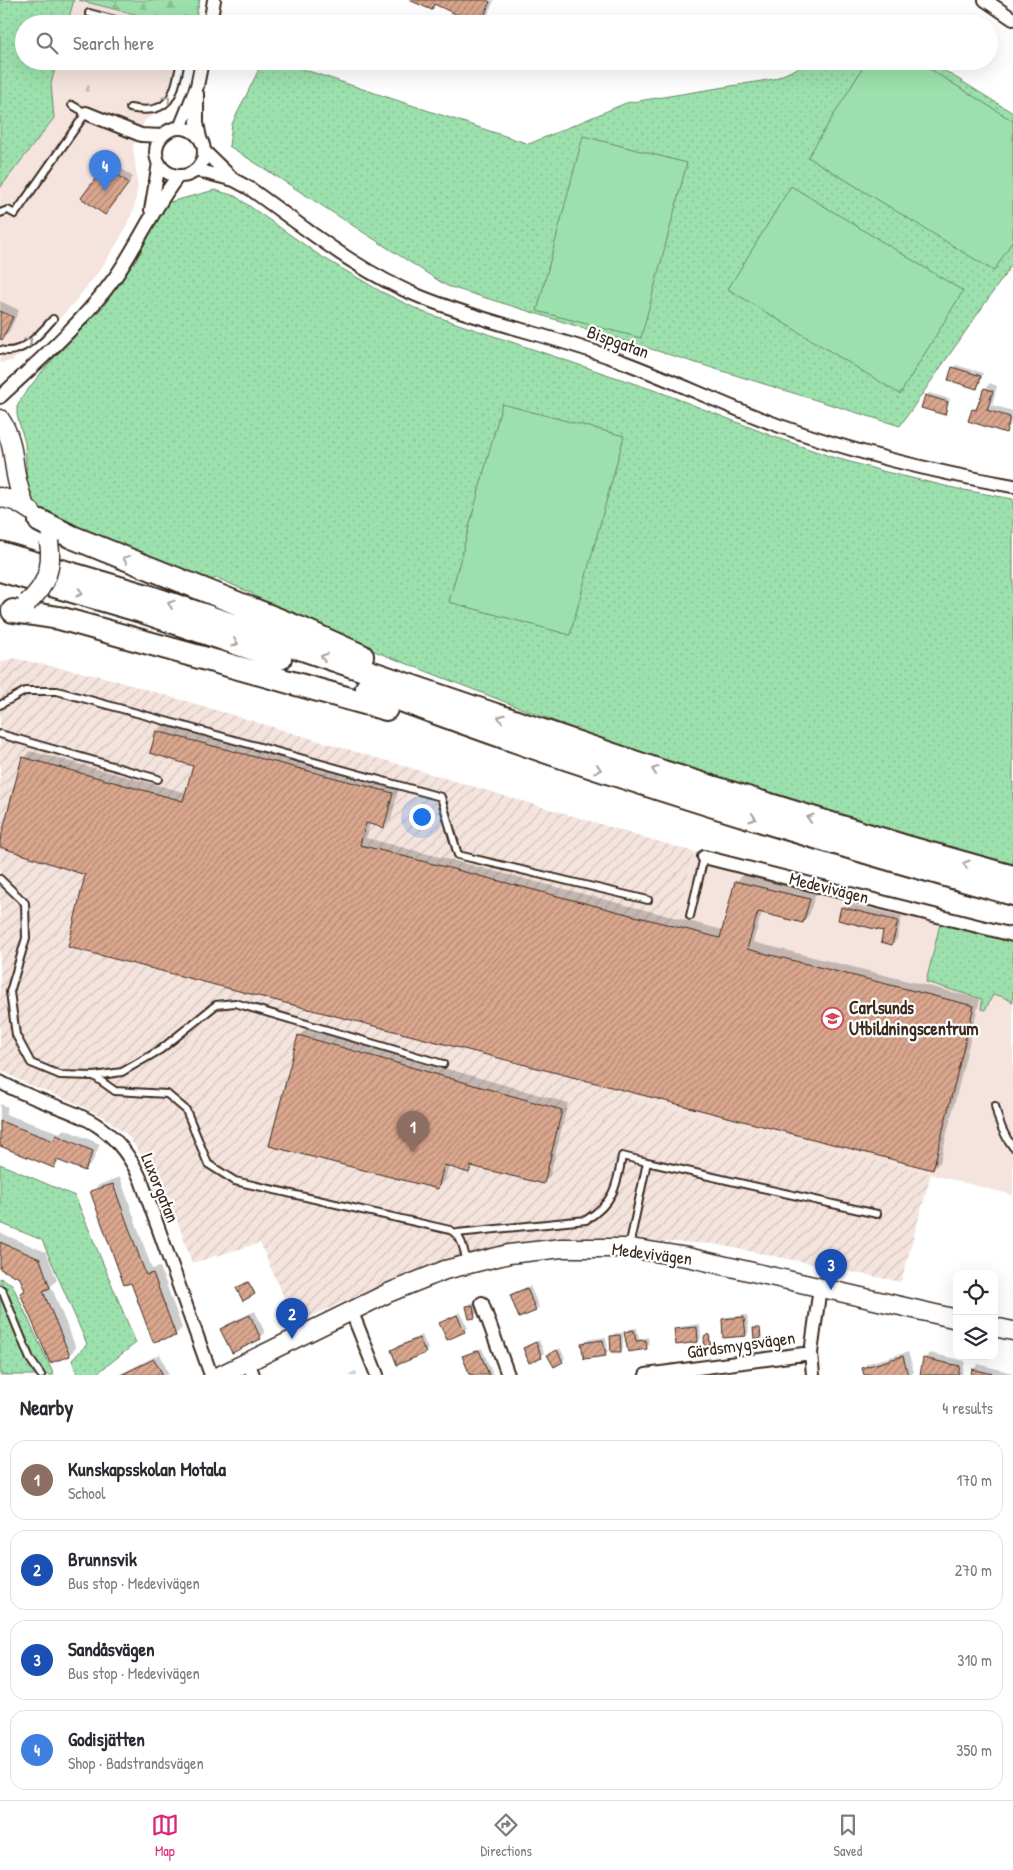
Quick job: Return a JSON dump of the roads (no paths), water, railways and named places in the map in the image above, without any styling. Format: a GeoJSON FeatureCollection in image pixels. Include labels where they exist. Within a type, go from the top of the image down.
{"type":"FeatureCollection","features":[{"type":"Feature","properties":{"kind":"highway"},"geometry":{"type":"LineString","coordinates":[[33,514],[90,545],[304,630],[365,658],[436,696]]}},
{"type":"Feature","properties":{"kind":"highway"},"geometry":{"type":"LineString","coordinates":[[0,553],[147,596],[672,775],[894,843],[1013,877]]}},
{"type":"Feature","properties":{"kind":"highway"},"geometry":{"type":"LineString","coordinates":[[0,570],[141,611],[330,675],[551,754],[769,823],[1013,894]]}},
{"type":"Feature","properties":{"kind":"highway"},"geometry":{"type":"LineString","coordinates":[[13,609],[59,618],[551,754]]}},
{"type":"Feature","properties":{"kind":"street"},"geometry":{"type":"LineString","coordinates":[[212,15],[214,0]]}},
{"type":"Feature","properties":{"kind":"street"},"geometry":{"type":"LineString","coordinates":[[985,0],[1013,19]]}},
{"type":"Feature","properties":{"kind":"street"},"geometry":{"type":"LineString","coordinates":[[142,136],[167,172],[178,176],[196,170],[203,158],[204,151],[196,123],[197,86],[200,70]]}},
{"type":"Feature","properties":{"kind":"street"},"geometry":{"type":"LineString","coordinates":[[180,128],[197,86]]}},
{"type":"Feature","properties":{"kind":"street"},"geometry":{"type":"LineString","coordinates":[[86,113],[142,136],[162,136],[173,129],[180,128],[194,132],[200,138]]}},
{"type":"Feature","properties":{"kind":"street"},"geometry":{"type":"LineString","coordinates":[[149,220],[162,136]]}},
{"type":"Feature","properties":{"kind":"street","name":"Bispgatan"},"geometry":{"type":"LineString","coordinates":[[204,151],[234,180]]}},
{"type":"Feature","properties":{"kind":"street","name":"Bispgatan"},"geometry":{"type":"LineString","coordinates":[[196,170],[234,180],[249,188],[356,263],[389,282],[450,308],[592,350],[781,426],[842,446],[895,462],[946,474],[1013,486]]}},
{"type":"Feature","properties":{"kind":"street"},"geometry":{"type":"LineString","coordinates":[[0,397],[72,329],[98,300],[133,250],[149,220],[178,176]]}},
{"type":"Feature","properties":{"kind":"street"},"geometry":{"type":"LineString","coordinates":[[0,419],[10,436],[17,480],[49,542],[51,557],[46,579],[38,592],[13,609]]}},
{"type":"Feature","properties":{"kind":"street"},"geometry":{"type":"LineString","coordinates":[[0,487],[14,461]]}},
{"type":"Feature","properties":{"kind":"street"},"geometry":{"type":"LineString","coordinates":[[0,497],[17,502],[33,514]]}},
{"type":"Feature","properties":{"kind":"street","name":"Medevivägen"},"geometry":{"type":"LineString","coordinates":[[704,856],[1013,935]]}},
{"type":"Feature","properties":{"kind":"street","name":"Luxorgatan"},"geometry":{"type":"LineString","coordinates":[[0,1082],[91,1121],[110,1134],[127,1152],[142,1180],[211,1375]]}},
{"type":"Feature","properties":{"kind":"street","name":"Medevivägen"},"geometry":{"type":"LineString","coordinates":[[221,1375],[251,1368],[351,1310],[420,1279],[467,1264],[509,1254],[539,1250],[586,1247],[629,1248],[686,1257],[953,1318]]}},
{"type":"Feature","properties":{"kind":"street"},"geometry":{"type":"LineString","coordinates":[[813,1375],[811,1353],[820,1288]]}},
{"type":"Feature","properties":{"kind":"street"},"geometry":{"type":"LineString","coordinates":[[482,1303],[508,1375]]}},
{"type":"Feature","properties":{"kind":"street"},"geometry":{"type":"LineString","coordinates":[[351,1310],[377,1375]]}},
{"type":"Feature","properties":{"kind":"street"},"geometry":{"type":"LineString","coordinates":[[998,1328],[1013,1331]]}},
{"type":"Feature","properties":{"kind":"street","name":"Gärdsmygsvägen"},"geometry":{"type":"LineString","coordinates":[[646,1375],[811,1353]]}},
{"type":"Feature","properties":{"kind":"lane"},"geometry":{"type":"LineString","coordinates":[[89,13],[96,15]]}},
{"type":"Feature","properties":{"kind":"lane"},"geometry":{"type":"LineString","coordinates":[[130,108],[150,111],[157,109],[168,101],[173,93],[179,70]]}},
{"type":"Feature","properties":{"kind":"lane"},"geometry":{"type":"LineString","coordinates":[[0,213],[8,210],[15,214],[86,113],[72,105]]}},
{"type":"Feature","properties":{"kind":"lane"},"geometry":{"type":"LineString","coordinates":[[0,350],[18,351],[42,332],[53,319]]}},
{"type":"Feature","properties":{"kind":"lane"},"geometry":{"type":"LineString","coordinates":[[0,705],[25,691],[57,691],[441,797],[458,855],[648,900]]}},
{"type":"Feature","properties":{"kind":"lane"},"geometry":{"type":"LineString","coordinates":[[0,734],[158,779]]}},
{"type":"Feature","properties":{"kind":"lane","name":"Medevivägen"},"geometry":{"type":"LineString","coordinates":[[690,916],[704,856]]}},
{"type":"Feature","properties":{"kind":"lane"},"geometry":{"type":"LineString","coordinates":[[0,880],[25,903],[26,938],[10,992],[16,1034],[31,1064],[60,1075],[94,1076],[122,1072],[160,1050],[216,1005],[235,1003],[443,1064]]}},
{"type":"Feature","properties":{"kind":"lane"},"geometry":{"type":"LineString","coordinates":[[94,1076],[115,1091],[167,1094],[186,1110],[208,1164],[234,1181],[450,1230],[457,1234],[462,1241],[467,1264]]}},
{"type":"Feature","properties":{"kind":"lane"},"geometry":{"type":"LineString","coordinates":[[995,1106],[1008,1141],[1013,1147]]}},
{"type":"Feature","properties":{"kind":"lane"},"geometry":{"type":"LineString","coordinates":[[457,1234],[586,1220],[601,1211],[612,1194],[622,1156],[877,1214]]}},
{"type":"Feature","properties":{"kind":"lane"},"geometry":{"type":"LineString","coordinates":[[629,1248],[647,1162]]}},
{"type":"Feature","properties":{"kind":"lane"},"geometry":{"type":"LineString","coordinates":[[0,1289],[30,1359],[41,1375]]}},
{"type":"Feature","properties":{"kind":"place","name":"Godisjätten"},"geometry":{"type":"Point","coordinates":[105,191]}},
{"type":"Feature","properties":{"kind":"place","name":"Carlsunds Utbildningscentrum"},"geometry":{"type":"Point","coordinates":[833,1018]}},
{"type":"Feature","properties":{"kind":"place","name":"Kunskapsskolan Motala"},"geometry":{"type":"Point","coordinates":[413,1152]}},
{"type":"Feature","properties":{"kind":"place","name":"Sandåsvägen"},"geometry":{"type":"Point","coordinates":[831,1290]}},
{"type":"Feature","properties":{"kind":"place","name":"Brunnsvik"},"geometry":{"type":"Point","coordinates":[292,1339]}}]}
